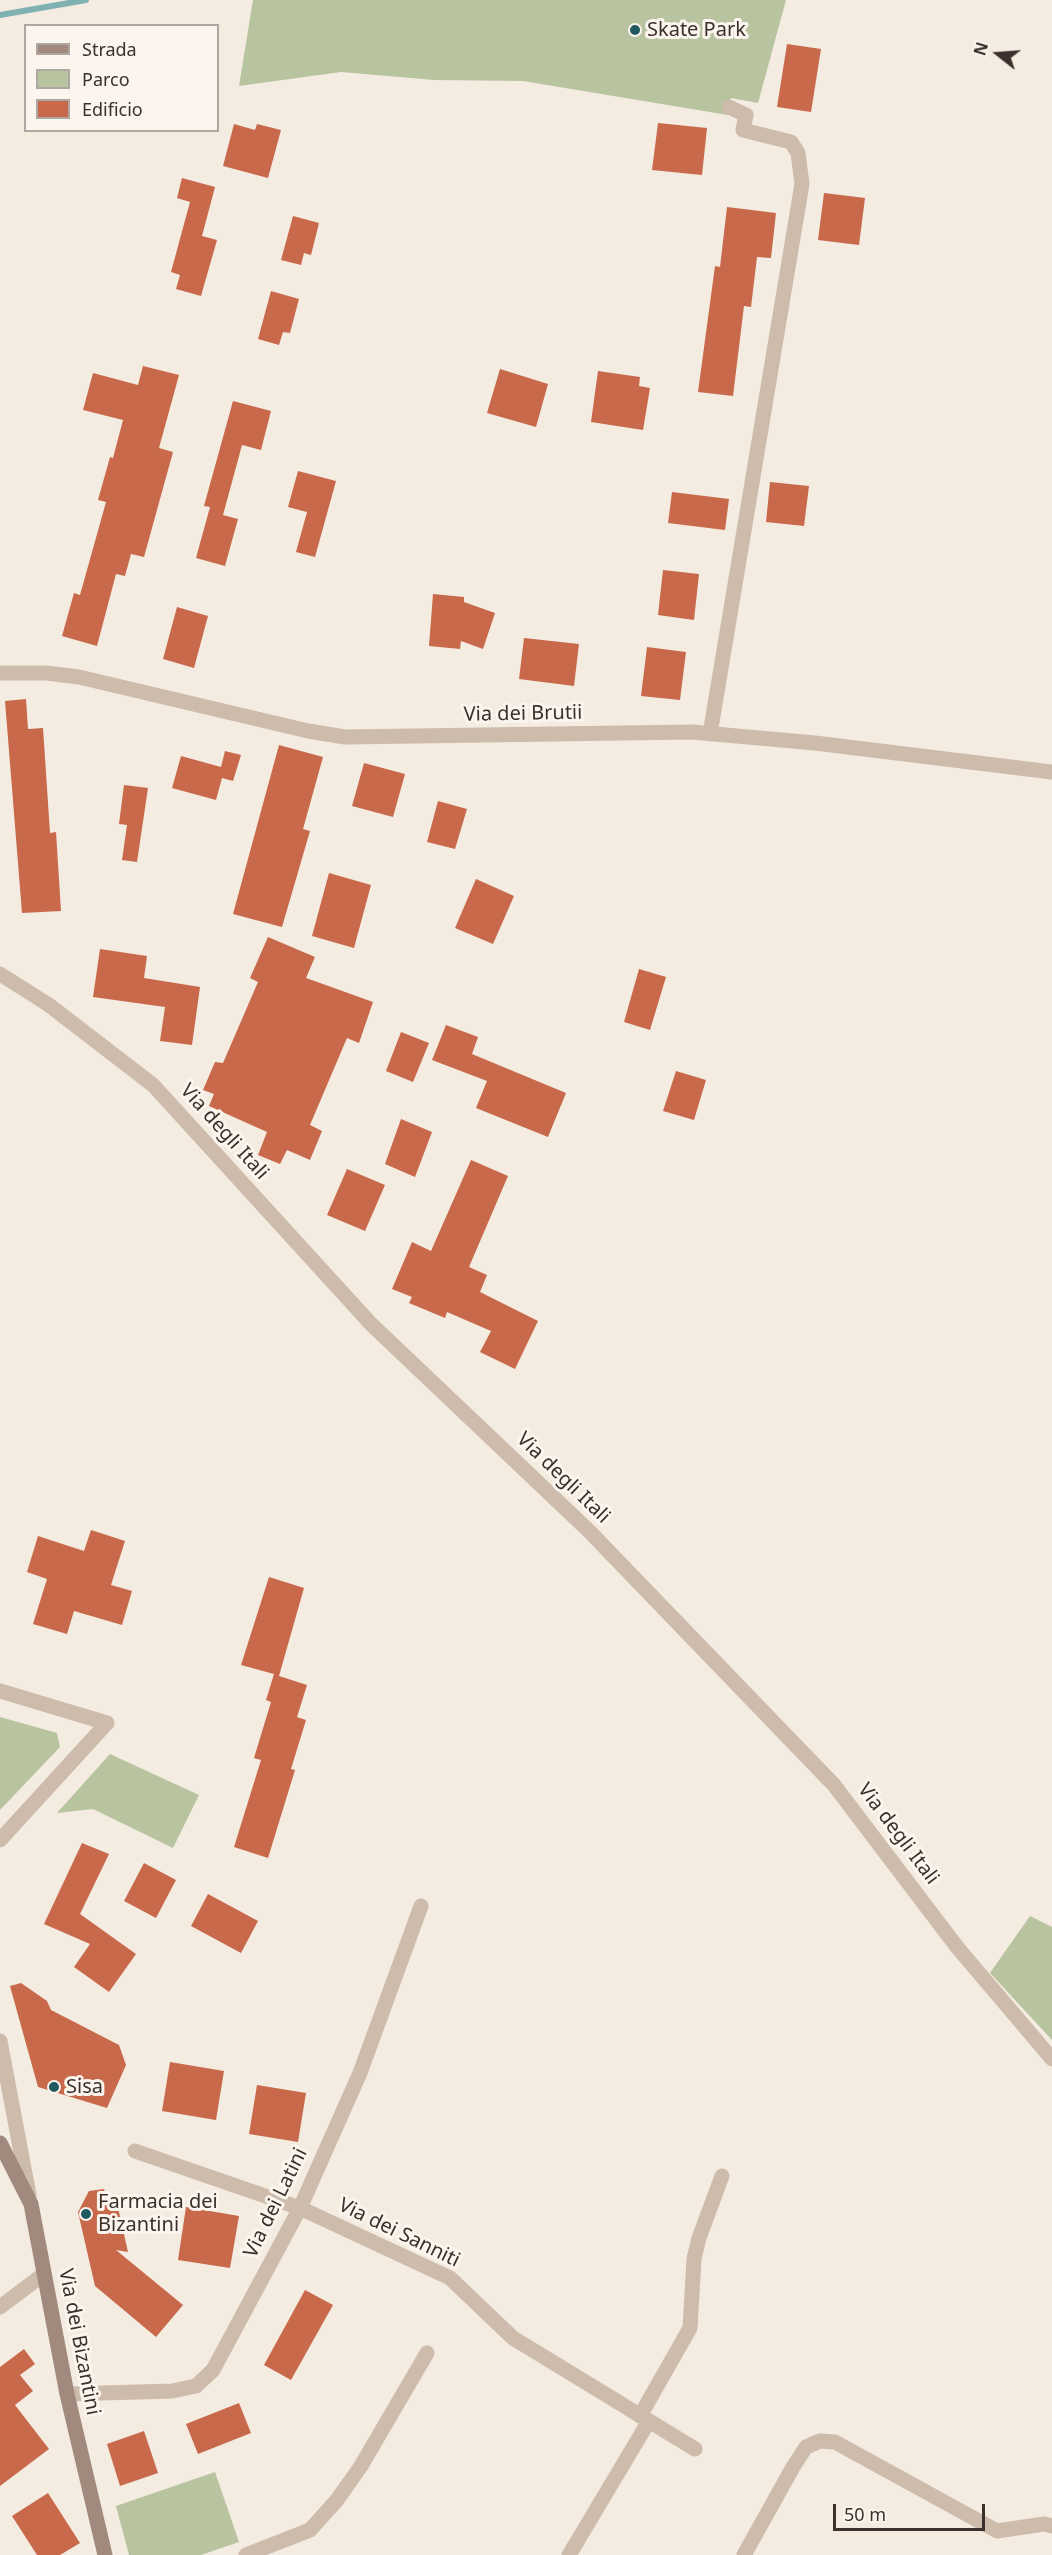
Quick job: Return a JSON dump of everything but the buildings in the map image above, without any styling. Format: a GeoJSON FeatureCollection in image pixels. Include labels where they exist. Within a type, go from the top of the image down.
{"type":"FeatureCollection","features":[{"type":"Feature","properties":{"kind":"street"},"geometry":{"type":"LineString","coordinates":[[710,734],[802,184],[798,153],[791,142],[743,130],[746,115],[729,107]]}},
{"type":"Feature","properties":{"kind":"street","name":"Via dei Brutii"},"geometry":{"type":"LineString","coordinates":[[0,673],[46,673],[79,677],[308,731],[345,737],[692,732],[815,743],[1052,772]]}},
{"type":"Feature","properties":{"kind":"street","name":"Via degli Itali"},"geometry":{"type":"LineString","coordinates":[[0,974],[49,1005],[153,1085],[371,1324],[589,1531],[834,1785],[957,1947],[1052,2059]]}},
{"type":"Feature","properties":{"kind":"street"},"geometry":{"type":"LineString","coordinates":[[0,1691],[107,1723],[0,1840]]}},
{"type":"Feature","properties":{"kind":"street","name":"Via dei Latini"},"geometry":{"type":"LineString","coordinates":[[67,2394],[172,2391],[196,2386],[213,2370],[300,2208],[360,2073],[421,1906]]}},
{"type":"Feature","properties":{"kind":"street"},"geometry":{"type":"LineString","coordinates":[[0,2041],[31,2204]]}},
{"type":"Feature","properties":{"kind":"street","name":"Via dei Bizantini"},"geometry":{"type":"LineString","coordinates":[[0,2143],[31,2204],[67,2394],[105,2555]]}},
{"type":"Feature","properties":{"kind":"street","name":"Via dei Sanniti"},"geometry":{"type":"LineString","coordinates":[[135,2151],[300,2208],[450,2278],[513,2338],[695,2450]]}},
{"type":"Feature","properties":{"kind":"street"},"geometry":{"type":"LineString","coordinates":[[569,2555],[690,2328],[694,2259],[699,2238],[722,2176]]}},
{"type":"Feature","properties":{"kind":"street"},"geometry":{"type":"LineString","coordinates":[[0,2307],[44,2274]]}},
{"type":"Feature","properties":{"kind":"street"},"geometry":{"type":"LineString","coordinates":[[246,2555],[310,2530],[337,2500],[362,2466],[427,2353]]}},
{"type":"Feature","properties":{"kind":"street"},"geometry":{"type":"LineString","coordinates":[[744,2555],[806,2447],[820,2441],[834,2442],[997,2531],[1044,2524],[1052,2526]]}},
{"type":"Feature","properties":{"kind":"green space"},"geometry":{"type":"Polygon","coordinates":[[[253,0],[786,0],[758,103],[731,98],[728,115],[523,81],[434,80],[341,72],[239,86],[253,0]]]}},
{"type":"Feature","properties":{"kind":"green space"},"geometry":{"type":"Polygon","coordinates":[[[0,1717],[57,1733],[60,1747],[0,1810],[0,1717]]]}},
{"type":"Feature","properties":{"kind":"green space"},"geometry":{"type":"Polygon","coordinates":[[[110,1754],[199,1795],[173,1848],[93,1809],[57,1813],[110,1754]]]}},
{"type":"Feature","properties":{"kind":"green space"},"geometry":{"type":"Polygon","coordinates":[[[1030,1916],[1052,1927],[1052,2040],[990,1973],[1030,1916]]]}},
{"type":"Feature","properties":{"kind":"green space"},"geometry":{"type":"Polygon","coordinates":[[[215,2472],[239,2542],[201,2555],[129,2555],[116,2506],[215,2472]]]}},
{"type":"Feature","properties":{"kind":"waterway"},"geometry":{"type":"LineString","coordinates":[[0,15],[86,0]]}},
{"type":"Feature","properties":{"kind":"place","name":"Skate Park"},"geometry":{"type":"Point","coordinates":[635,30]}},
{"type":"Feature","properties":{"kind":"place","name":"Sisa"},"geometry":{"type":"Point","coordinates":[54,2087]}},
{"type":"Feature","properties":{"kind":"place","name":"Farmacia dei Bizantini"},"geometry":{"type":"Point","coordinates":[86,2214]}}]}
